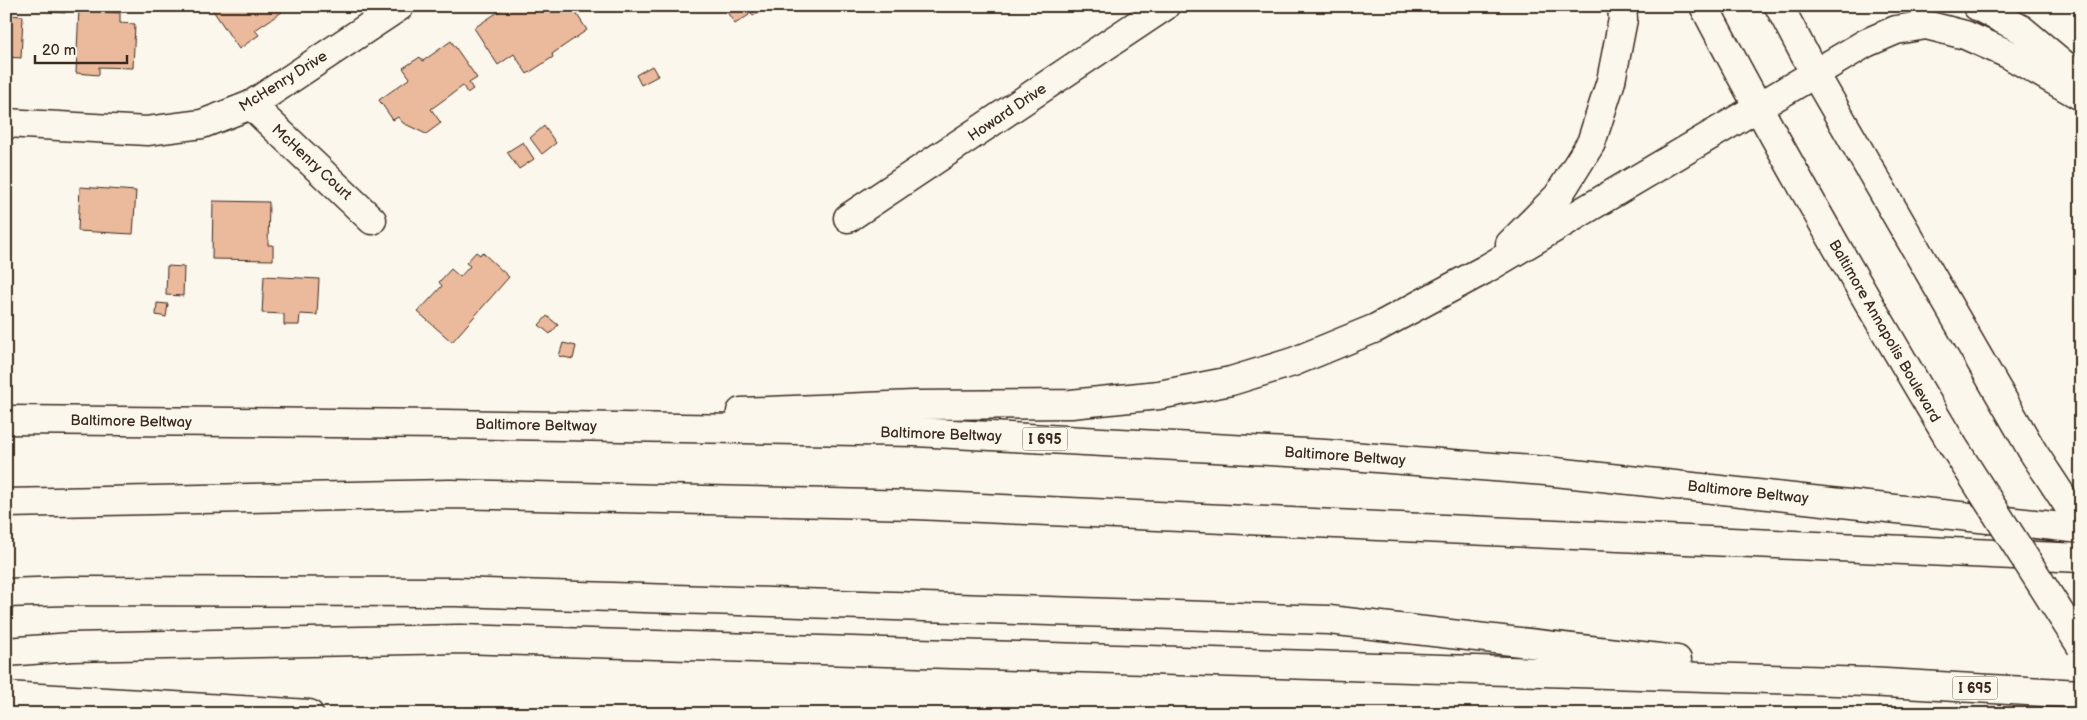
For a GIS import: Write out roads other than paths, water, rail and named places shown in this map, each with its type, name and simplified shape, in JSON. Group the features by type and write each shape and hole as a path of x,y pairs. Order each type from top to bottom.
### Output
{"main road":[{"name":"McHenry Drive","path":"6,123 147,131 202,124 251,106 400,6"},
{"name":"Howard Drive","path":"848,218 1165,6"},
{"path":"1484,270 1558,196 1591,143 1611,81 1623,19 1622,6"},
{"name":"Baltimore Annapolis Boulevard","path":"1704,6 1852,277 1952,444 2081,646"},
{"path":"1779,6 1815,74 2032,452 2081,525"},
{"path":"1977,6 2021,29 2081,79"},
{"path":"445,424 914,405 1071,404 1159,395 1231,381 1293,362 1376,328 1484,270 1866,43 1896,30 1926,25 1965,35 2008,54 2081,96"},
{"name":"McHenry Court","path":"251,106 372,220"},
{"name":"Baltimore Beltway","path":"6,420 445,424 914,432 1325,454 1546,471 2081,529"},
{"path":"6,503 450,494 916,505 2081,558"},
{"path":"6,593 66,591 457,592 1329,620 1868,682"},
{"name":"I 695","path":"6,652 71,648 460,639 1868,682 2081,694"},
{"path":"6,696 309,714"}]}
